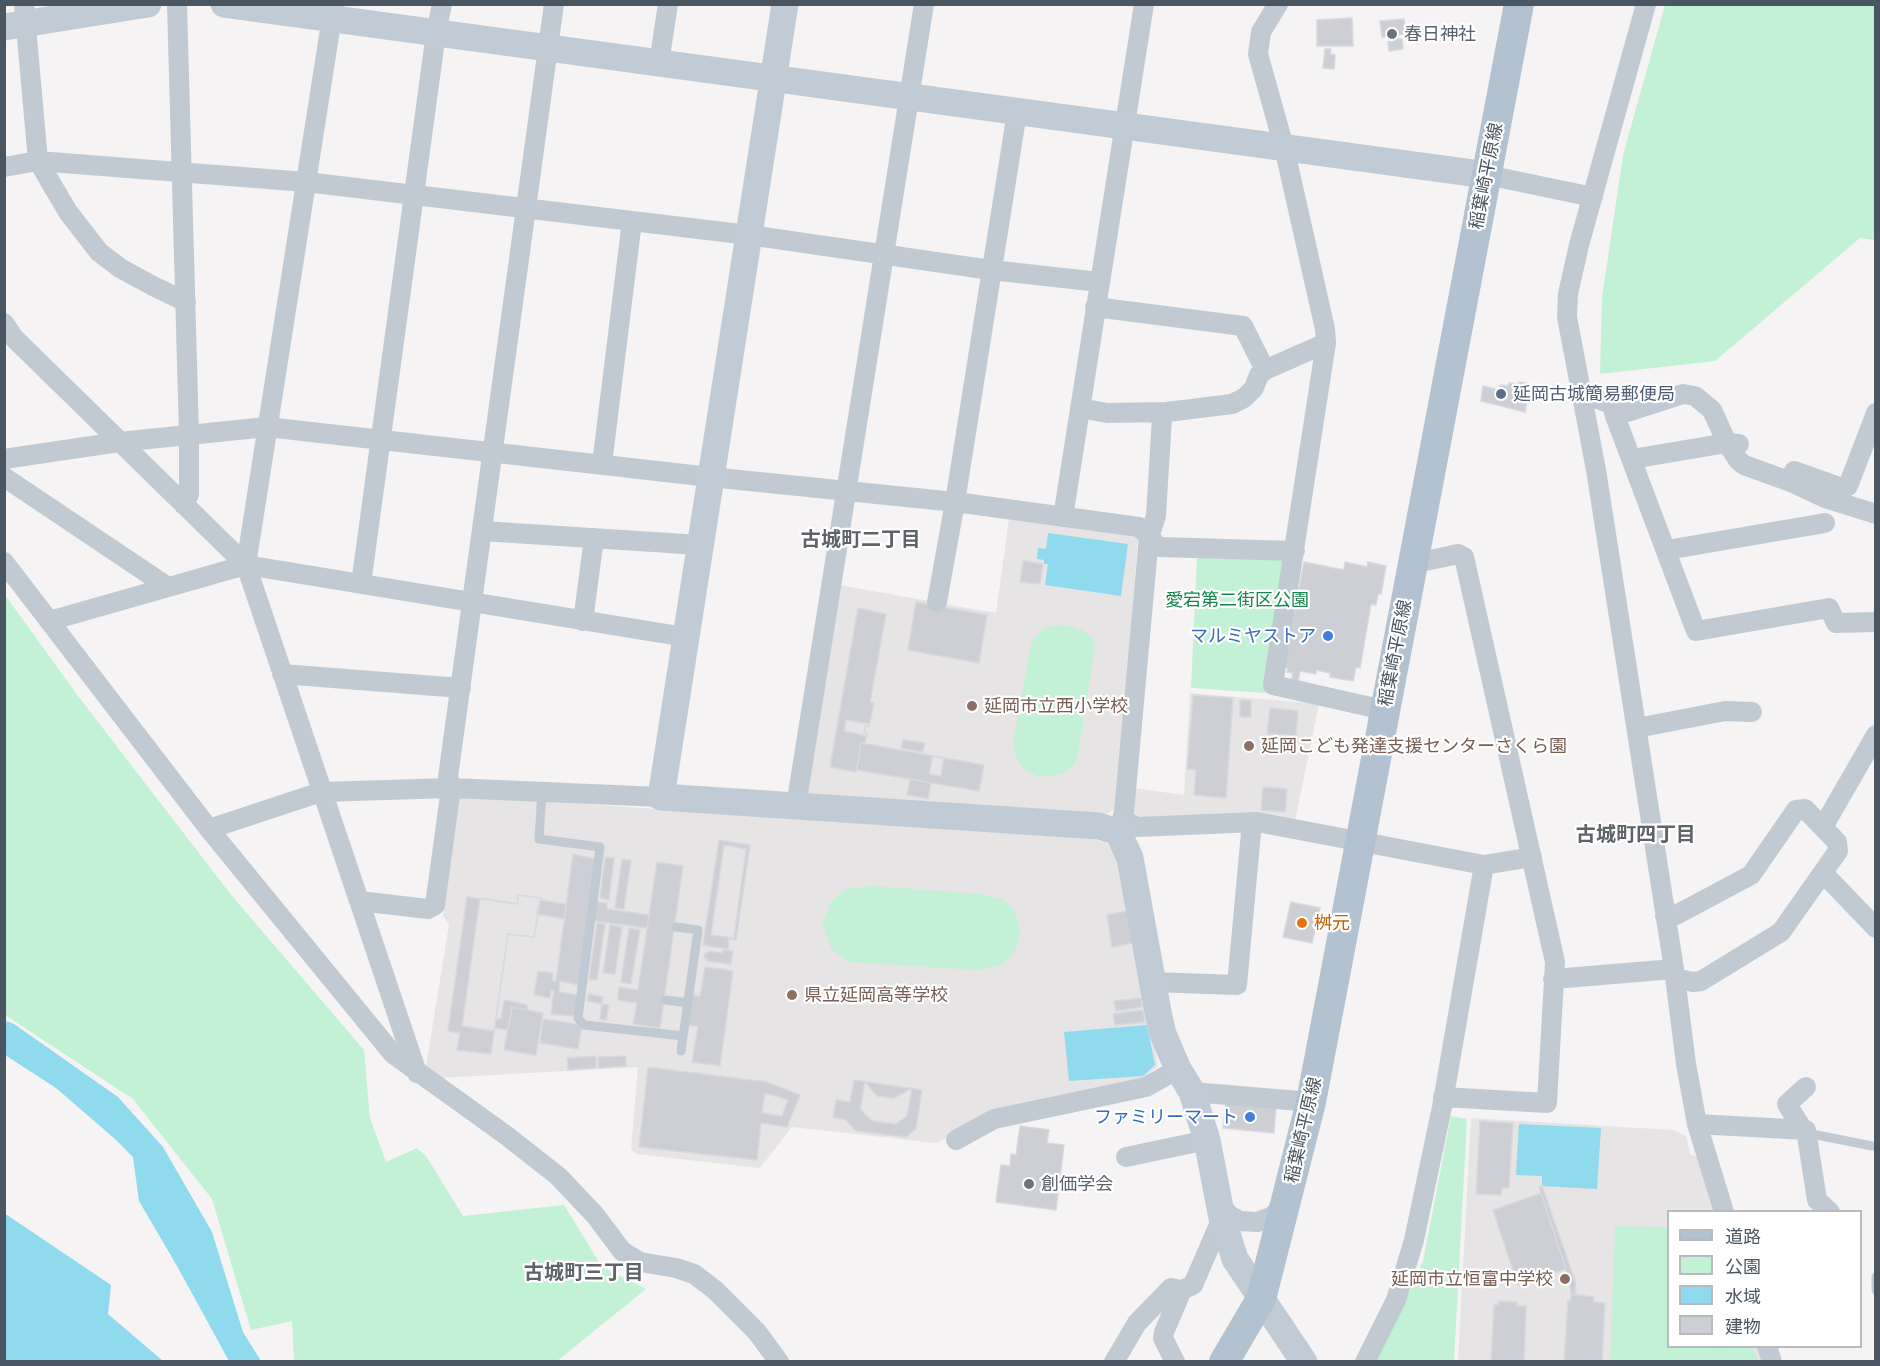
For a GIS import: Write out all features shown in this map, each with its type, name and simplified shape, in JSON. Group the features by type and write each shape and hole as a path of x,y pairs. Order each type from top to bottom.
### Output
{"main road":[{"name":"稲葉崎平原線","path":"1224,1362 1261,1299 1311,1102 1519,4"}],"street":[{"path":"148,4 18,18 38,161 68,212 99,252 120,268 186,302"},
{"path":"177,4 189,435 189,494 184,505"},
{"path":"224,4 333,12 436,33 549,49 1487,175 1593,197"},
{"path":"361,584 436,33 442,4"},
{"path":"359,901 428,909 435,904 451,788 448,777 555,4"},
{"path":"659,63 668,4"},
{"path":"661,797 785,4"},
{"path":"796,806 924,4"},
{"path":"1063,517 1144,4"},
{"path":"1278,4 1261,32 1258,54 1284,147 1325,329 1326,343 1273,685 1384,710"},
{"path":"1646,4 1577,255 1568,294 1567,317 1583,394 1637,728 1696,1124 1723,1210"},
{"path":"333,12 246,565 417,1072"},
{"path":"937,602 1017,112"},
{"path":"4,167 38,161 306,183 748,235 991,270 1099,282"},
{"path":"602,464 632,221"},
{"path":"1095,307 1243,326 1265,370"},
{"path":"4,323 14,338 246,565"},
{"path":"1080,408 1107,413 1167,412 1232,404 1244,398 1254,388 1259,375 1265,370 1326,343"},
{"path":"1583,394 1612,404 1696,631 1829,608 1836,623 1875,622"},
{"path":"1615,416 1683,394 1695,396 1712,410 1728,443 1738,460 1744,465 1791,482 1825,498 1875,514"},
{"path":"1167,412 1162,417 1156,516 1149,537 1120,825 1130,858 1163,1034 1178,1069 1192,1092 1207,1140 1221,1211 1235,1259 1304,1362"},
{"path":"1632,459 1728,443 1738,444 1751,456 1839,487 1848,486 1875,413"},
{"path":"4,459 119,442 267,427 955,502 1139,527 1159,547 1295,551"},
{"path":"4,477 168,587"},
{"path":"1667,550 1825,523"},
{"path":"482,531 700,545"},
{"path":"583,621 594,538"},
{"path":"1412,564 1458,554 1464,557 1555,962 1547,1103 1443,1097"},
{"path":"4,562 209,829 393,1054 507,1136 558,1176 595,1215 622,1251 640,1262 676,1268 694,1274 715,1290 757,1332 779,1362"},
{"path":"49,621 246,565 685,637"},
{"path":"282,674 460,688"},
{"path":"1637,728 1725,711 1752,712"},
{"path":"1823,827 1875,735"},
{"path":"209,829 321,792 451,788 661,797 1099,826 1137,827 1252,822 1484,866 1532,857"},
{"path":"1553,979 1675,974 1693,982 1701,981 1781,932 1838,851 1837,842 1805,809 1796,810 1751,875 1676,915 1665,916"},
{"path":"1152,982 1237,985 1252,822"},
{"path":"1365,1362 1396,1300 1414,1240 1443,1097 1484,866"},
{"path":"1822,873 1875,928"},
{"path":"956,1140 994,1119 1146,1087 1178,1069"},
{"path":"1806,1087 1787,1104 1805,1131 1817,1200 1828,1210"},
{"path":"1192,1092 1311,1102"},
{"path":"1696,1124 1805,1131"},
{"path":"1126,1157 1207,1140"},
{"path":"1221,1211 1240,1221 1257,1222 1277,1212 1289,1190"},
{"path":"1114,1362 1137,1323 1171,1288 1182,1290 1193,1285 1221,1211"},
{"path":"1175,1362 1163,1338 1182,1290"}],"lane":[{"path":"542,792 539,839 600,847 578,1018 584,1025 683,1036"},
{"path":"676,927 698,930 681,1051"},
{"path":"666,1000 688,1003"},
{"path":"1805,1131 1872,1146"},
{"path":"1875,1277 1875,1290"}],"shaded area":[{"name":"延岡市立西小学校","path":"1009,519 1134,535 1138,541 1117,808 1104,816 804,798 839,585 996,613"},
{"name":"延岡こども発達支援センターさくら園","path":"1190,693 1319,704 1295,821 1142,819 1133,813 1134,788 1184,795"},
{"name":"県立延岡高等学校","path":"459,796 1084,837 1105,842 1119,855 1124,871 1158,1066 1143,1078 1003,1107 936,1143 792,1127 760,1168 636,1154 631,1149 638,1067 440,1078 426,1067 449,924 443,916"},
{"name":"延岡市立恒富中学校","path":"1471,1118 1673,1130 1686,1136 1690,1154 1699,1157 1717,1210 1667,1210 1667,1348 1761,1348 1766,1361 1458,1362"}],"green space":[{"path":"1665,5 1875,5 1875,240 1860,238 1715,361 1600,374 1602,298 1623,155"},
{"name":"愛宕第二街区公園","path":"1197,556 1285,560 1265,693 1191,688"},
{"path":"5,595 78,696 232,896 364,1050 370,1118 386,1162 417,1148 426,1156 463,1216 564,1205 602,1267 646,1289 557,1361 294,1361 292,1321 251,1330 212,1199 133,1099 5,1015"},
{"path":"1054,625 1068,625 1084,631 1093,639 1095,648 1078,754 1074,765 1063,773 1038,776 1025,770 1017,760 1013,744 1032,640 1043,629"},
{"path":"873,886 979,894 1003,899 1015,911 1020,932 1014,954 1000,966 976,970 848,962 831,948 822,924 831,902 845,889"},
{"path":"1451,1116 1467,1119 1454,1361 1376,1362 1423,1261"},
{"path":"1615,1226 1667,1227 1667,1348 1752,1348 1758,1361 1610,1361"}],"water":[{"path":"1048,533 1128,544 1121,596 1045,585 1048,564 1044,564 1044,560 1037,559 1038,548 1046,549"},
{"path":"4,1020 14,1024 118,1097 163,1147 212,1232 243,1332 261,1361 229,1361 139,1201 133,1157 56,1088 5,1055"},
{"path":"1147,1025 1155,1065 1143,1076 1069,1081 1064,1032"},
{"path":"1519,1124 1601,1128 1597,1189 1542,1186 1542,1176 1516,1175"},
{"path":"4,1213 111,1285 108,1314 163,1361 5,1361"}],"building":[{"path":"1352,18 1353,46 1317,46 1317,20"},
{"name":"春日神社","path":"1404,19 1405,34 1398,35 1398,39 1402,39 1403,49 1389,51 1388,42 1393,41 1392,36 1382,37 1380,21"},
{"path":"1325,49 1331,49 1330,54 1335,55 1334,69 1323,68"},
{"path":"1519,382 1530,384 1525,412 1481,401 1483,386 1499,390 1500,385 1508,386 1509,383 1519,384"},
{"path":"1023,561 1043,564 1040,584 1020,582"},
{"name":"マルミヤストア","path":"1304,562 1344,570 1345,562 1367,567 1368,562 1386,566 1381,594 1378,594 1376,605 1371,604 1360,668 1356,667 1353,681 1330,677 1330,673 1316,670 1316,674 1300,671 1298,683 1291,682 1293,673 1287,672 1288,668 1284,667"},
{"path":"916,602 987,615 979,663 908,650"},
{"path":"858,608 886,614 870,702 874,703 869,727 865,726 864,732 867,733 865,744 861,743 856,772 830,767"},
{"name":"延岡こども発達支援センターさくら園","path":"1193,695 1233,698 1226,798 1194,795 1196,770 1187,769"},
{"name":"延岡こども発達支援センターさくら園","path":"1240,700 1251,700 1251,717 1240,717"},
{"name":"延岡こども発達支援センターさくら園","path":"1270,708 1298,711 1296,736 1267,734"},
{"path":"846,720 869,724 869,727 865,726 864,732 867,736 844,731"},
{"path":"903,740 925,743 923,752 901,748"},
{"path":"861,743 984,765 979,791 857,770"},
{"path":"933,756 944,758 941,776 929,774"},
{"path":"910,779 931,783 928,799 907,795"},
{"name":"延岡こども発達支援センターさくら園","path":"1263,787 1287,789 1285,812 1261,810"},
{"path":"719,840 750,845 736,940 729,939 728,949 703,945"},
{"path":"724,845 746,849 734,938 711,935"},
{"path":"573,854 595,859 575,1016 551,1014 554,990 551,990 550,998 534,995 538,971 553,973 552,981 556,981"},
{"path":"605,857 614,858 609,900 600,898"},
{"path":"622,859 631,860 624,909 615,908"},
{"path":"657,862 683,866 660,1028 633,1024 637,1003 618,1000 619,987 638,990"},
{"path":"518,895 541,898 534,937 508,934 491,1054 457,1050 460,1033 448,1031 467,897 517,904"},
{"path":"518,895 541,898 534,937 508,934 494,1031 462,1026 480,898 517,904"},
{"path":"540,900 566,904 564,919 537,914"},
{"path":"590,901 607,903 607,909 649,915 647,928 588,920"},
{"name":"桝元","path":"1291,902 1320,908 1312,943 1283,937"},
{"path":"1127,911 1133,943 1112,947 1107,915"},
{"path":"597,923 605,924 597,980 589,979"},
{"path":"610,925 622,927 615,974 603,973"},
{"path":"629,928 640,930 631,984 621,982"},
{"path":"723,950 733,951 731,964 707,961 708,959 704,958 705,953 709,951 723,953"},
{"path":"705,967 733,971 720,1066 692,1062 698,1026 688,1025 692,995 700,996"},
{"path":"560,981 579,985 578,995 559,992"},
{"path":"589,994 603,997 602,1004 587,1001"},
{"path":"1141,998 1142,1007 1116,1011 1114,1001"},
{"path":"504,1000 528,1005 527,1010 512,1007 508,1030 495,1028 496,1019 501,1019"},
{"path":"602,1004 609,1005 606,1020 600,1019"},
{"path":"512,1007 543,1013 536,1055 504,1050"},
{"path":"1143,1010 1145,1022 1115,1025 1113,1014"},
{"path":"544,1019 582,1025 578,1049 540,1043"},
{"path":"596,1056 596,1068 568,1070 567,1058"},
{"path":"626,1056 626,1066 599,1068 598,1057"},
{"path":"648,1067 767,1082 800,1095 787,1127 761,1123 757,1160 639,1147","holes":["765,1093 788,1100 782,1116 762,1113"]},
{"path":"854,1080 922,1090 916,1129 906,1137 856,1131 846,1120 833,1117 836,1100 850,1102"},
{"path":"865,1082 877,1096 894,1098 912,1088 907,1116 896,1124 872,1121 860,1109"},
{"name":"ファミリーマート","path":"1226,1101 1276,1106 1274,1133 1223,1128"},
{"path":"1480,1121 1513,1123 1509,1188 1502,1188 1501,1195 1476,1194"},
{"name":"創価学会","path":"1020,1126 1049,1130 1047,1143 1064,1145 1056,1210 996,1202 1001,1165 1010,1166 1011,1154 1016,1155"},
{"path":"1542,1186 1575,1281 1576,1295 1571,1294 1570,1282 1539,1187"},
{"path":"1541,1193 1566,1269 1518,1285 1493,1210"},
{"path":"1571,1294 1594,1297 1593,1302 1605,1303 1602,1362 1564,1362 1568,1300 1571,1301"},
{"path":"1499,1301 1517,1302 1516,1306 1526,1306 1524,1362 1491,1362 1494,1305 1498,1305"}],"place":[{"name":"春日神社","path":"1392,34"},
{"name":"延岡古城簡易郵便局","path":"1501,394"},
{"name":"マルミヤストア","path":"1328,636"},
{"name":"延岡市立西小学校","path":"972,706"},
{"name":"延岡こども発達支援センターさくら園","path":"1249,746"},
{"name":"桝元","path":"1302,923"},
{"name":"県立延岡高等学校","path":"792,995"},
{"name":"ファミリーマート","path":"1250,1117"},
{"name":"創価学会","path":"1029,1184"},
{"name":"延岡市立恒富中学校","path":"1565,1279"}],"district":[{"name":"古城町二丁目","path":"861,539"},
{"name":"古城町四丁目","path":"1636,834"},
{"name":"古城町三丁目","path":"584,1272"}]}
